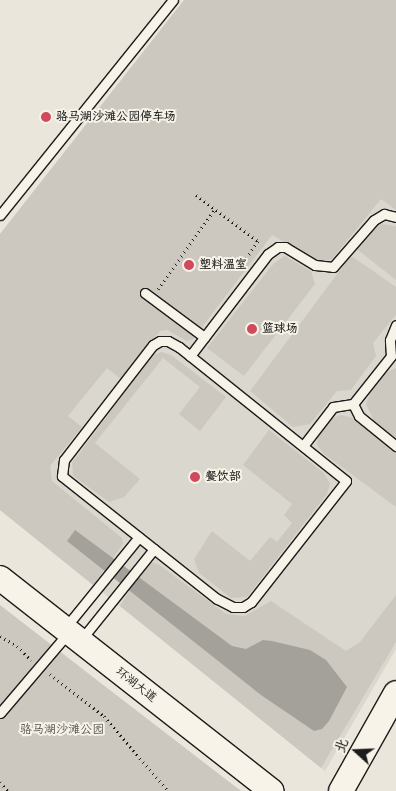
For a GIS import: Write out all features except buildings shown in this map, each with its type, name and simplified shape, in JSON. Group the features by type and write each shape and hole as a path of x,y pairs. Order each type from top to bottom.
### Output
{"main road":[{"name":"环湖大道","path":"0,578 272,791"},
{"path":"341,791 396,693"}],"lane":[{"path":"0,215 173,0"},
{"path":"190,356 268,254 278,247 285,247 315,266 333,267 374,220 384,214 396,216"},
{"path":"148,295 204,337"},
{"path":"303,446 334,407 353,404 394,355 390,340 396,325"},
{"path":"168,341 190,356 303,446 346,481 251,602 243,607 226,604 62,476 62,467 153,345 168,341"},
{"path":"353,404 359,416 396,446"},
{"path":"71,634 139,537"},
{"path":"0,713 40,666 154,549"}],"path":[{"path":"196,195 258,241 237,271"},
{"path":"148,295 215,209"},
{"path":"0,636 17,646 104,716 168,791"},
{"path":"0,782 8,791"}],"shaded area":[{"path":"184,0 396,0 396,649 325,771 0,510 0,234"},
{"path":"75,530 232,646 246,649 263,640 272,641 310,650 326,660 347,687 329,721 322,729 314,731 261,695 67,541"}],"green space":[{"path":"184,0 396,0 396,210 381,199 333,258 325,262 317,262 272,235 193,339 187,341 167,330 160,331 121,379 107,368 68,416 82,427 50,466 52,481 122,538 123,544 93,585 0,510 0,234"},
{"path":"380,224 396,226 396,280 358,250 358,246"},
{"name":"篮球场","path":"285,256 311,271 315,284 244,376 207,348 274,263"},
{"path":"353,257 396,287 396,315 373,343 376,356 351,390 337,391 310,424 293,427 250,391 349,258"},
{"path":"161,352 171,355 226,397 200,431 179,414 200,387 163,358 95,443 140,479 124,497 109,502 73,476 72,463 152,356"},
{"path":"396,368 396,438 374,421 366,404 372,388 383,374"},
{"path":"341,415 354,418 396,451 396,507 324,454 317,445 318,434 328,420"},
{"path":"269,430 324,473 330,484 327,494 247,597 231,598 199,573 194,559 212,531 250,561 270,537 277,542 292,523 284,515 292,504 243,465"},
{"path":"150,562 158,564 226,614 245,616 271,601 346,651 360,642 396,595 396,642 321,768 120,606 145,566"},
{"name":"骆马湖沙滩公园","path":"0,605 102,684 241,791 0,791"}],"place":[{"name":"骆马湖沙滩公园停车场","path":"46,117"},
{"name":"塑料温室","path":"189,265"},
{"name":"篮球场","path":"252,329"},
{"name":"餐饮部","path":"195,477"}]}
